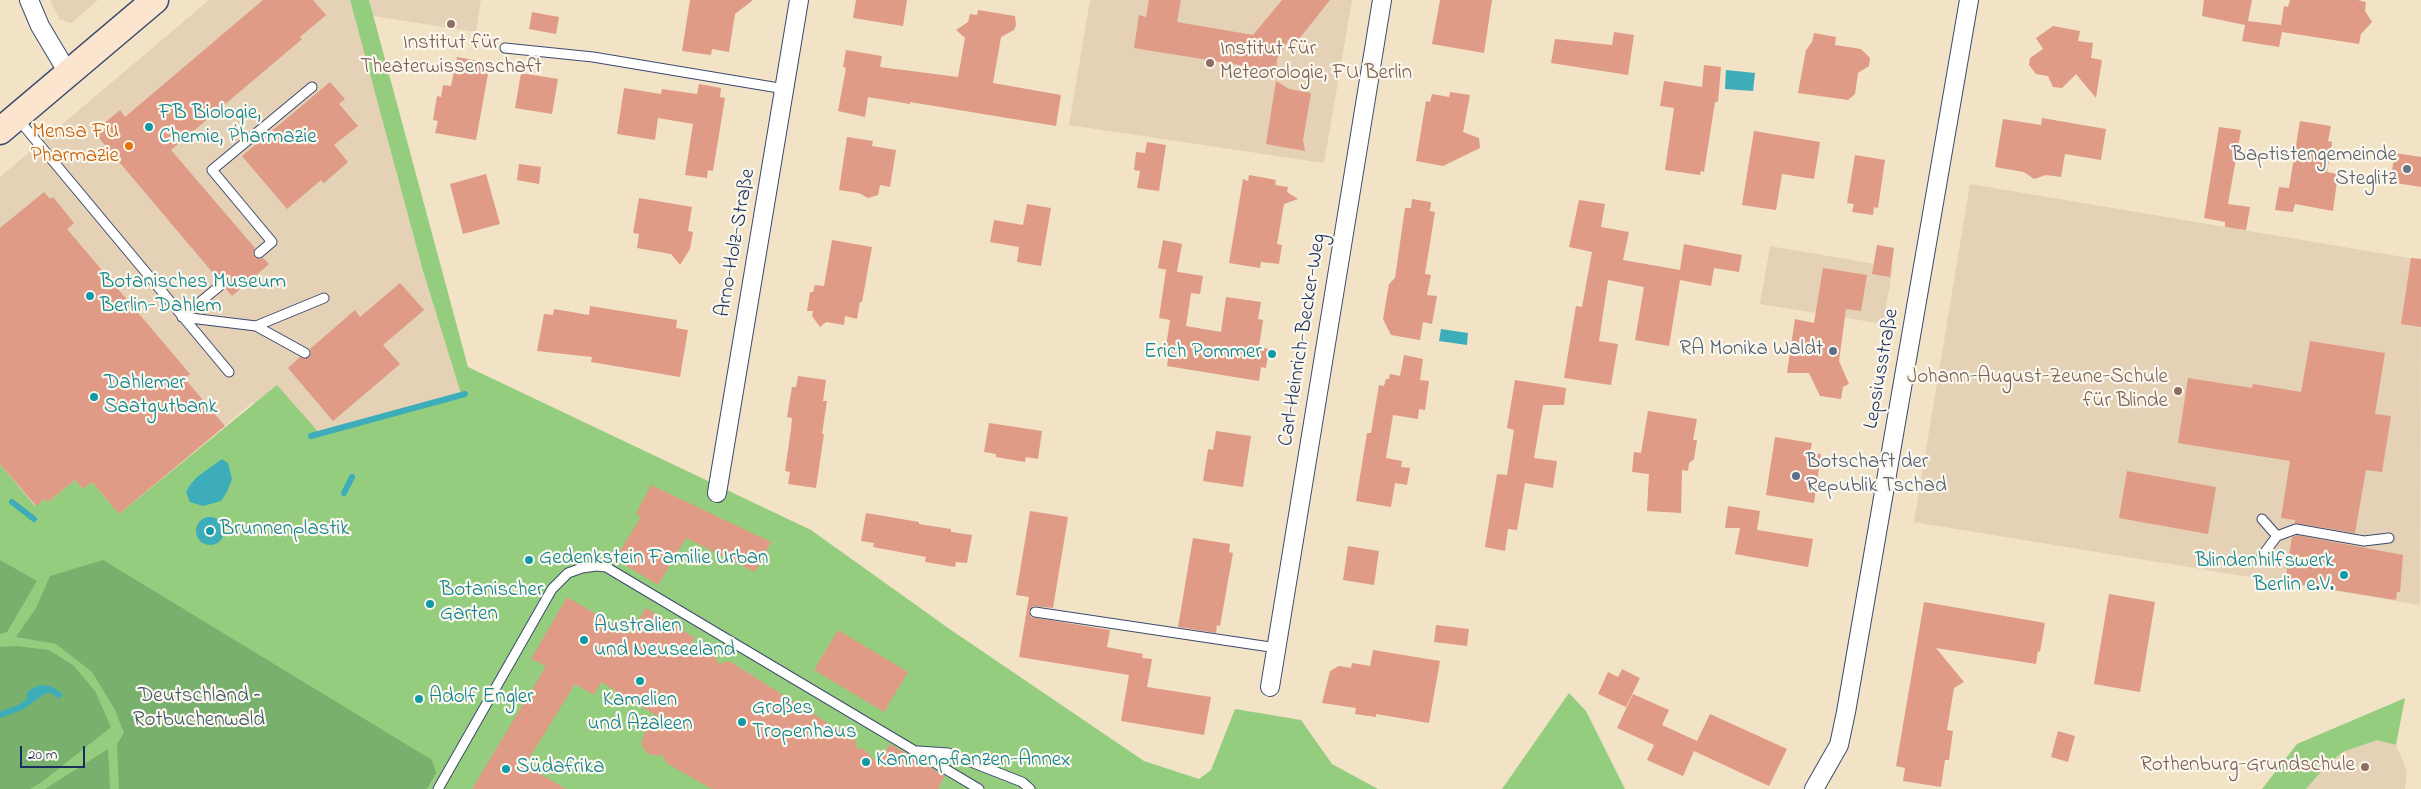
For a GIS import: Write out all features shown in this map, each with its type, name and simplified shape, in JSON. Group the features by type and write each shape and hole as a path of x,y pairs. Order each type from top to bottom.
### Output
{"main road":[{"path":"8,124 155,0"}],"street":[{"path":"29,0 40,26 68,73"},
{"name":"Arno-Holz-Straße","path":"717,493 799,0"},
{"name":"Carl-Heinrich-Becker-Weg","path":"1270,687 1382,0"},
{"name":"Lepsiusstraße","path":"1814,789 1839,745 1970,0"}],"lane":[{"path":"505,48 593,57 785,89"},
{"path":"259,253 272,242 212,170 312,87"},
{"path":"8,124 182,317 229,372"},
{"path":"182,317 222,284"},
{"path":"256,326 324,298"},
{"path":"182,317 256,326 305,353"},
{"path":"2262,519 2277,536"},
{"path":"2262,556 2277,536 2296,529 2364,541 2389,538"},
{"path":"438,789 552,589 568,573 596,566 606,567 979,789"},
{"path":"1035,612 1277,648"},
{"path":"915,751 948,753 1022,782 1030,789"}],"shaded area":[{"path":"50,0 98,0 71,23 59,19"},
{"path":"209,0 350,0 423,271 462,397 321,435 253,402 119,514 92,482 83,489 71,483 48,502 36,506 0,464 0,177"},
{"name":"Institut für Theaterwissenschaft","path":"369,0 481,0 476,32 373,16"},
{"name":"Institut für Meteorologie, FU Berlin","path":"1090,0 1352,0 1324,163 1069,125"},
{"name":"Johann-August-Zeune-Schule für Blinde","path":"1970,184 2421,260 2420,605 1914,522"},
{"path":"1770,246 1893,267 1883,324 1760,304"},
{"name":"Rothenburg-Grundschule","path":"2377,740 2396,745 2407,771 2405,789 2306,789 2328,764 2343,752"}],"green space":[{"name":"Botanischer Garten","path":"350,0 369,0 468,367 811,530 951,630 1144,761 1199,779 1211,770 1235,709 1301,720 1332,764 1378,789 0,789 0,464 35,506 45,499 48,502 75,480 83,489 92,482 119,514 277,385 321,435 462,397 423,271"},
{"path":"0,560 37,581 7,632 0,634"},
{"name":"Deutschland – Rotbuchenwald","path":"103,560 432,760 436,773 427,789 119,789 117,744 124,733 114,708 92,672 56,644 16,637 36,608 50,576"},
{"path":"17,646 49,650 73,665 95,691 111,727 42,782 30,789 0,789 0,647"},
{"path":"1569,693 1586,711 1625,789 1502,789"},
{"path":"2405,698 2396,745 2377,740 2343,752 2328,764 2306,789 2262,789 2297,744"},
{"path":"108,749 110,789 45,789"}],"water":[{"path":"1726,70 1755,73 1753,91 1725,89"},
{"path":"1441,329 1468,333 1467,345 1439,341"},
{"path":"222,459 228,463 232,479 221,501 203,506 190,502 186,492 190,485 197,477"},
{"name":"Brunnenplastik","path":"210,517 220,521 224,531 220,541 210,545 200,541 196,531 200,521"}],"building":[{"name":"FB Biologie, Chemie, Pharmazie","path":"263,0 313,0 326,15 300,37 302,39 171,150 255,248 253,254 255,257 263,258 269,264 232,296 226,289 228,283 226,280 218,279 94,132 120,110 125,117"},
{"path":"690,0 753,0 735,14 729,52 712,49 711,55 682,51"},
{"path":"856,0 907,0 903,26 853,18"},
{"path":"1149,0 1181,0 1177,22 1253,35 1282,0 1330,0 1295,44 1289,39 1277,59 1276,77 1251,78 1245,66 1134,48 1139,15 1146,17"},
{"path":"1440,0 1492,0 1484,53 1432,44"},
{"path":"2204,0 2252,0 2248,21 2281,25 2284,6 2288,7 2290,0 2358,0 2366,2 2365,11 2372,22 2361,34 2359,44 2282,32 2279,47 2242,41 2245,25 2202,16"},
{"path":"978,10 1015,16 1016,25 1014,30 1001,37 993,83 1061,95 1056,126 868,97 865,117 838,111 846,68 843,67 846,50 882,56 880,67 958,77 965,38 956,30 968,22 970,14 977,15"},
{"path":"532,12 559,17 556,34 529,29"},
{"path":"2053,26 2080,31 2078,41 2093,43 2091,58 2102,60 2096,98 2076,74 2062,88 2053,87 2048,76 2036,74 2029,65 2030,58 2043,49 2036,38"},
{"path":"1614,32 1634,35 1628,75 1551,63 1555,39 1612,45"},
{"path":"1814,33 1836,37 1835,45 1861,49 1870,58 1869,66 1858,73 1855,94 1848,100 1798,93 1806,50 1812,42"},
{"path":"457,57 490,63 476,140 435,133 438,121 433,120 437,96 441,97 443,85 451,86"},
{"path":"1704,65 1721,67 1718,102 1715,102 1704,172 1701,171 1700,175 1665,170 1674,108 1660,106 1664,81 1702,87"},
{"path":"521,73 558,79 552,114 515,108"},
{"path":"1276,81 1289,89 1311,93 1303,140 1305,151 1266,144"},
{"path":"330,82 345,99 339,104 358,126 334,145 348,162 324,183 321,180 287,209 242,156"},
{"path":"699,84 721,88 720,97 725,98 713,171 708,170 707,178 685,175 693,124 658,118 655,140 617,134 624,88 661,94 662,89 697,94"},
{"path":"1450,92 1470,95 1463,132 1479,138 1480,148 1443,166 1416,161 1426,101 1430,102 1432,94 1449,97"},
{"path":"2042,118 2106,129 2101,160 2065,154 2061,177 2046,175 2034,179 2024,172 1995,167 2003,119 2041,125"},
{"path":"2300,121 2331,126 2328,141 2332,142 2327,172 2338,174 2333,211 2295,204 2293,212 2275,210 2279,187 2289,188"},
{"path":"2219,127 2241,130 2228,204 2250,207 2246,230 2225,227 2225,222 2204,218"},
{"path":"1754,131 1820,142 1814,179 1782,174 1776,210 1742,205"},
{"path":"847,137 873,141 872,146 896,150 890,187 880,185 878,195 868,198 859,193 839,190"},
{"path":"1147,142 1166,145 1159,191 1137,188 1140,171 1134,170 1136,152 1145,153"},
{"name":"Baptistengemeinde Steglitz","path":"2395,153 2421,157 2421,187 2390,182"},
{"path":"1855,155 1885,160 1878,208 1874,207 1873,215 1852,212 1854,204 1847,203"},
{"path":"519,164 541,167 539,184 517,180"},
{"path":"486,174 500,224 463,234 450,184"},
{"path":"1249,175 1276,180 1275,185 1288,187 1287,192 1298,199 1284,204 1277,244 1282,245 1279,264 1261,262 1260,268 1229,263 1243,179 1248,181"},
{"path":"44,192 50,199 53,197 74,223 67,229 190,374 185,379 225,426 119,514 92,482 83,489 75,480 48,502 45,499 36,506 0,464 0,228"},
{"path":"639,198 692,207 688,231 693,232 690,249 680,265 671,254 637,248 639,234 633,233"},
{"path":"1412,199 1431,202 1430,211 1435,212 1425,274 1431,275 1427,295 1437,296 1432,324 1423,322 1420,340 1391,335 1383,319 1389,284 1395,278 1405,208 1411,208"},
{"path":"1579,200 1605,204 1601,227 1629,232 1623,260 1680,270 1684,244 1742,255 1739,272 1714,268 1711,286 1680,280 1669,346 1635,340 1644,287 1608,280 1599,341 1618,344 1611,385 1564,378 1576,306 1582,307 1592,252 1569,247"},
{"path":"1027,204 1051,208 1041,266 1017,262 1019,247 990,242 994,220 1023,225"},
{"path":"832,240 872,247 857,319 845,316 844,325 826,322 820,327 812,316 813,311 807,311 810,292 813,292 815,285 824,286"},
{"path":"1163,240 1182,244 1177,272 1158,268"},
{"path":"1877,245 1894,248 1890,277 1872,274"},
{"path":"2411,258 2421,259 2421,327 2401,324"},
{"path":"1823,268 1867,275 1861,311 1846,309 1839,361 1849,384 1843,387 1841,399 1820,396 1809,373 1787,373 1795,319 1814,323"},
{"path":"1166,270 1203,276 1200,294 1191,293 1186,326 1221,332 1226,297 1261,302 1258,319 1263,320 1259,347 1269,349 1266,368 1261,367 1259,381 1167,366 1170,347 1166,346 1170,320 1159,318"},
{"path":"400,283 424,310 383,345 400,364 333,421 288,368 300,357 309,358 310,349 355,310 360,317"},
{"path":"590,306 677,320 676,328 688,330 680,377 591,362 592,357 537,351 544,314 553,315 554,309 589,315"},
{"path":"2310,341 2385,353 2375,414 2391,416 2382,472 2366,470 2355,533 2295,523 2295,520 2281,518 2290,461 2178,443 2188,378 2252,388 2253,384 2301,392"},
{"path":"1404,355 1423,359 1420,380 1429,381 1425,410 1419,409 1418,419 1393,415 1386,458 1402,461 1401,467 1410,468 1407,485 1395,483 1391,507 1356,501 1367,433 1371,433 1379,385 1384,386 1390,374 1400,376"},
{"path":"798,376 826,380 823,401 827,401 822,434 824,434 816,488 788,484 790,472 785,471 792,418 787,417 792,387 796,387"},
{"path":"1515,380 1566,388 1564,405 1543,405 1534,458 1557,461 1553,488 1525,483 1517,530 1508,529 1505,551 1485,547 1497,474 1507,475 1514,430 1507,428"},
{"path":"1648,411 1697,419 1693,440 1697,440 1694,459 1689,463 1688,471 1682,470 1681,513 1647,511 1649,474 1632,472 1634,452 1641,453"},
{"path":"989,423 1042,431 1038,459 1026,457 1025,462 996,457 996,454 984,452"},
{"path":"1216,431 1251,436 1243,487 1203,481 1208,449 1213,450"},
{"path":"1775,437 1812,443 1810,452 1821,454 1814,503 1766,495"},
{"path":"2127,471 2216,487 2208,534 2119,518"},
{"path":"651,485 771,542 755,572 686,538 658,585 615,559 641,517 636,514"},
{"path":"1728,506 1760,511 1757,530 1813,539 1808,567 1735,554 1740,528 1725,528"},
{"path":"1030,511 1068,517 1053,608 1033,606 1029,611 1031,617 1110,630 1107,647 1143,654 1142,658 1152,659 1147,687 1211,697 1204,735 1121,721 1129,675 1019,657 1029,597 1016,595"},
{"path":"866,513 919,522 919,524 951,529 951,532 972,535 967,563 956,562 955,567 925,562 926,557 873,547 874,543 861,541"},
{"name":"Blindenhilfswerk Berlin e.V.","path":"2297,535 2403,555 2400,592 2397,592 2396,600 2285,582 2292,537"},
{"path":"1193,538 1230,544 1229,552 1233,553 1220,626 1217,625 1216,633 1178,627"},
{"path":"1348,546 1379,551 1374,585 1343,580"},
{"path":"2109,594 2155,602 2140,692 2094,684"},
{"path":"567,597 630,634 646,608 695,638 688,648 713,653 719,664 729,661 855,740 857,748 864,749 878,764 890,744 945,776 938,789 712,789 666,763 663,756 648,754 641,744 645,732 667,722 601,682 594,695 575,684 525,765 566,789 472,789 546,666 531,659"},
{"path":"1924,602 2045,623 2036,664 1936,648 1964,682 1954,688 1947,730 1953,731 1949,760 1945,760 1941,787 1903,781 1905,768 1896,766"},
{"path":"1436,625 1469,629 1467,646 1434,642"},
{"path":"838,630 908,672 884,712 814,670"},
{"path":"1373,650 1440,661 1429,723 1376,714 1376,717 1355,714 1356,708 1322,703 1330,671 1339,666 1351,668 1352,663 1370,666"},
{"path":"1622,669 1640,678 1626,707 1598,694 1608,672 1618,677"},
{"path":"1633,694 1669,710 1662,725 1697,741 1710,714 1787,749 1769,786 1694,751 1683,776 1647,760 1654,745 1617,728"},
{"path":"2058,731 2075,736 2068,762 2051,757"}],"waterway":[{"path":"311,436 465,394"},
{"path":"344,493 352,477"},
{"path":"12,502 34,519"},
{"path":"30,698 30,694 34,691 41,688 47,689"},
{"path":"0,715 21,707 42,692 50,689 59,695"}],"place":[{"name":"Institut für Theaterwissenschaft","path":"451,24"},
{"name":"Institut für Meteorologie, FU Berlin","path":"1210,63"},
{"name":"FB Biologie, Chemie, Pharmazie","path":"149,127"},
{"name":"Mensa FU Pharmazie","path":"129,146"},
{"name":"Baptistengemeinde Steglitz","path":"2407,169"},
{"name":"Botanisches Museum Berlin-Dahlem","path":"90,296"},
{"name":"RA Monika Waldt","path":"1833,351"},
{"name":"Erich Pommer","path":"1272,354"},
{"name":"Johann-August-Zeune-Schule für Blinde","path":"2178,391"},
{"name":"Dahlemer Saatgutbank","path":"94,397"},
{"name":"Botschaft der Republik Tschad","path":"1796,476"},
{"name":"Brunnenplastik","path":"210,531"},
{"name":"Gedenkstein Familie Urban","path":"529,560"},
{"name":"Blindenhilfswerk Berlin e.V.","path":"2344,575"},
{"name":"Botanischer Garten","path":"430,604"},
{"name":"Australien und Neuseeland","path":"584,640"},
{"name":"Kamelien und Azaleen","path":"640,681"},
{"name":"Adolf Engler","path":"419,699"},
{"name":"Großes Tropenhaus","path":"742,722"},
{"name":"Kannenpflanzen-Annex","path":"866,762"},
{"name":"Rothenburg-Grundschule","path":"2365,767"},
{"name":"Südafrika","path":"506,769"}]}
